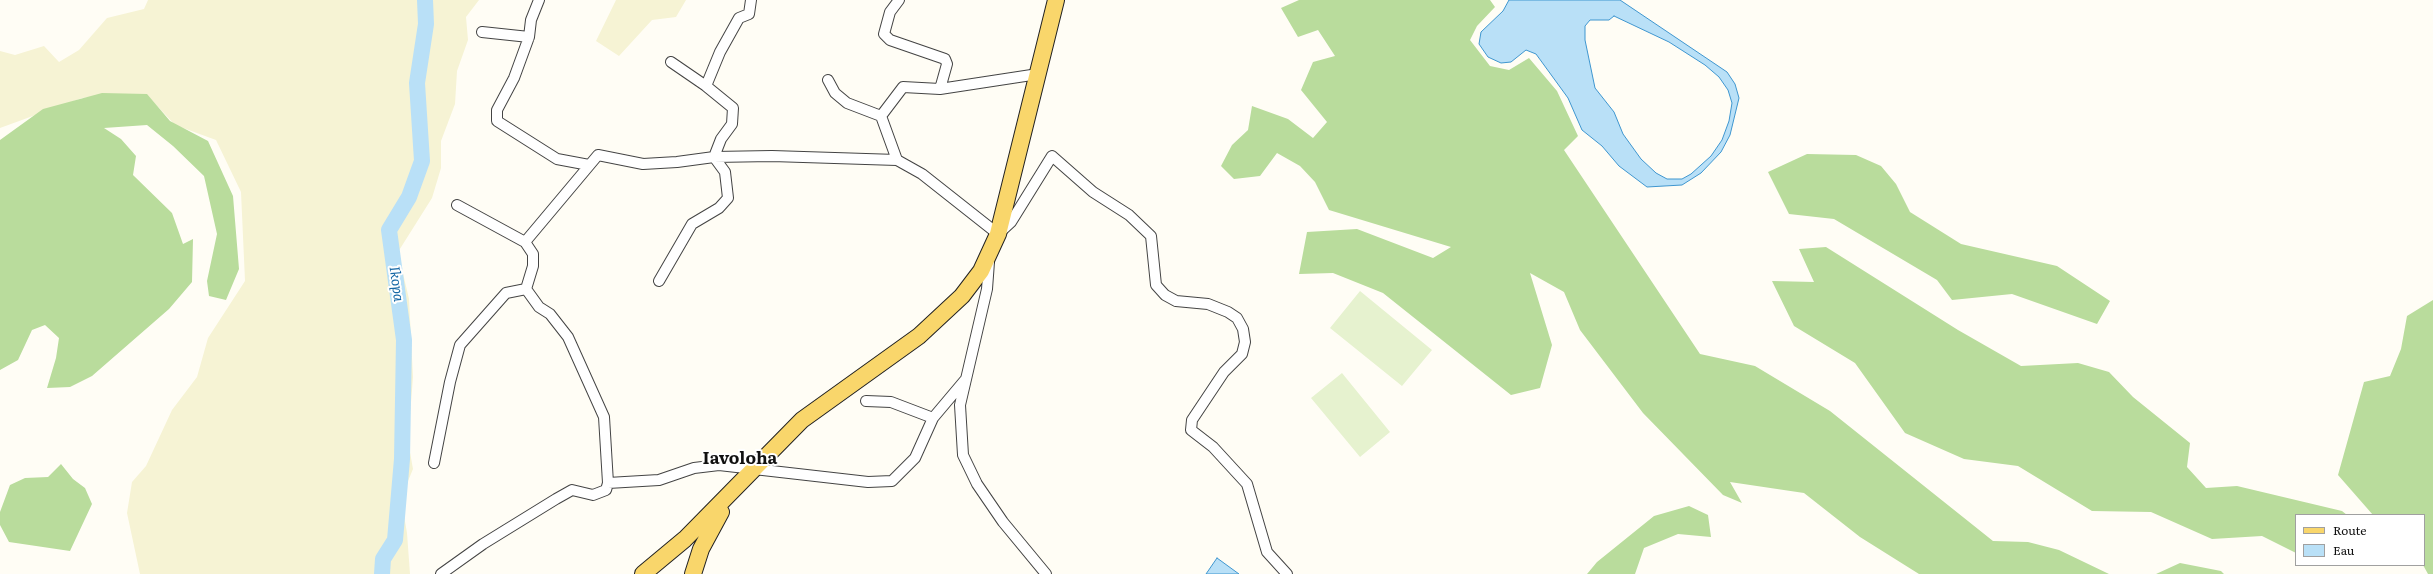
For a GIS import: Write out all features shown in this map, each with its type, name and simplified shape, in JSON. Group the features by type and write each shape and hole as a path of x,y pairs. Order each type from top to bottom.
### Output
{"main road":[{"path":"643,574 685,539 802,420 919,336 962,296 981,271 990,255 998,234 1056,0"},
{"path":"693,574 701,549 715,520 748,475"}],"street":[{"path":"539,0 531,20 529,38 514,78 497,110 497,121 558,159 589,165"},
{"path":"706,86 720,52 739,18 749,14 751,0"},
{"path":"899,0 890,12 884,34 890,40 945,59 946,64 940,89"},
{"path":"482,32 529,38"},
{"path":"671,62 706,86 733,108 732,124 721,139 714,157"},
{"path":"881,116 903,87 940,89 1038,74"},
{"path":"828,80 835,93 847,103 881,116 897,160"},
{"path":"525,242 598,155 643,164 677,162 714,157 772,156 897,160 922,174 998,234 1011,222 1052,156 1093,192 1129,215 1151,236 1156,285 1165,295 1176,301 1208,304 1237,318 1244,335 1245,342 1242,354 1224,372 1192,420 1191,430 1212,447 1247,484 1267,552 1287,574"},
{"path":"659,281 692,224 719,208 728,198 724,172 714,157"},
{"path":"457,205 525,242 532,254 533,266 526,289"},
{"path":"990,255 987,289 965,380 960,412 963,455 977,484 998,515 1046,574"},
{"path":"434,463 450,382 460,345 506,293 526,289"},
{"path":"442,574 483,544 572,490 593,495 606,490 608,483 604,417 568,337 550,314 539,307 526,289"},
{"path":"608,483 659,480 694,468 720,465 748,475 868,482 892,481 915,458 933,418 965,380"},
{"path":"866,401 891,402 933,418"}],"shaded area":[{"path":"148,0 479,0 466,17 468,40 457,71 455,104 441,141 441,168 432,198 398,252 409,299 413,377 408,441 413,469 401,498 407,533 410,574 140,574 127,513 132,482 146,466 172,410 197,377 208,338 245,281 241,192 216,140 175,125 146,94 82,98 0,128 0,51 15,55 44,46 59,62 79,50 107,18 144,9"},
{"path":"616,0 686,0 676,17 652,20 619,56 596,41"}],"green space":[{"path":"1299,0 1490,0 1495,7 1477,26 1470,40 1490,66 1509,70 1529,58 1557,91 1578,136 1564,150 1700,354 1755,366 1830,411 1993,541 2028,542 2059,550 2109,574 1919,574 1860,537 1804,493 1730,482 1742,503 1723,495 1643,413 1580,330 1564,292 1530,273 1552,345 1540,388 1511,395 1383,293 1333,273 1299,274 1307,232 1357,229 1433,258 1451,247 1329,210 1315,182 1300,166 1277,153 1260,176 1234,179 1221,166 1232,145 1248,130 1252,106 1288,119 1313,138 1327,122 1301,90 1313,62 1335,56 1318,30 1298,37 1281,8"},
{"path":"102,93 147,94 170,121 208,141 233,196 239,269 226,300 209,296 207,281 217,234 204,176 173,146 147,125 104,128 121,139 136,156 133,175 172,213 183,244 193,239 192,282 169,309 92,376 70,387 47,388 56,358 59,338 45,325 32,330 18,360 0,370 0,140 43,109"},
{"path":"1807,154 1856,155 1881,166 1896,184 1910,212 1961,244 2057,266 2110,301 2097,324 2012,294 1952,300 1937,280 1834,219 1789,214 1768,172"},
{"path":"1826,247 1958,330 2021,366 2078,363 2109,372 2133,397 2190,443 2187,467 2206,488 2237,486 2342,511 2346,514 2295,514 2295,552 2262,536 2212,539 2151,512 2092,511 2018,466 1964,459 1905,433 1855,363 1794,326 1772,281 1814,282 1799,249"},
{"path":"1360,291 1432,350 1402,386 1330,328"},
{"path":"2433,300 2433,574 2428,574 2424,566 2425,566 2425,514 2372,514 2338,475 2364,382 2390,376 2401,349 2407,316"},
{"path":"1342,373 1390,432 1360,457 1311,398"},
{"path":"61,464 73,479 85,488 92,504 70,551 9,542 0,525 0,512 10,485 25,478 48,477"},
{"path":"1689,506 1708,515 1711,537 1678,534 1644,548 1635,574 1587,574 1597,562 1654,516"},
{"path":"2180,563 2221,571 2224,574 2156,574"}],"water":[{"path":"1509,0 1620,0 1727,72 1735,84 1739,98 1730,135 1721,152 1701,173 1682,185 1647,187 1619,166 1602,146 1582,130 1568,98 1536,54 1526,50 1511,62 1501,63 1488,57 1479,44 1481,32 1503,11","holes":["1614,16 1669,42 1705,65 1719,77 1728,90 1732,103 1729,121 1722,140 1711,156 1691,174 1682,179 1667,179 1656,173 1641,159 1623,134 1614,112 1595,88 1585,40 1585,26 1590,20 1609,20"]},
{"path":"1217,558 1239,574 1206,574"}],"waterway":[{"name":"Ikopa","path":"382,574 383,559 395,540 402,459 404,340 389,230 409,197 422,161 417,83 426,24 425,0"}],"district":[{"name":"Iavoloha","path":"740,459"}]}
